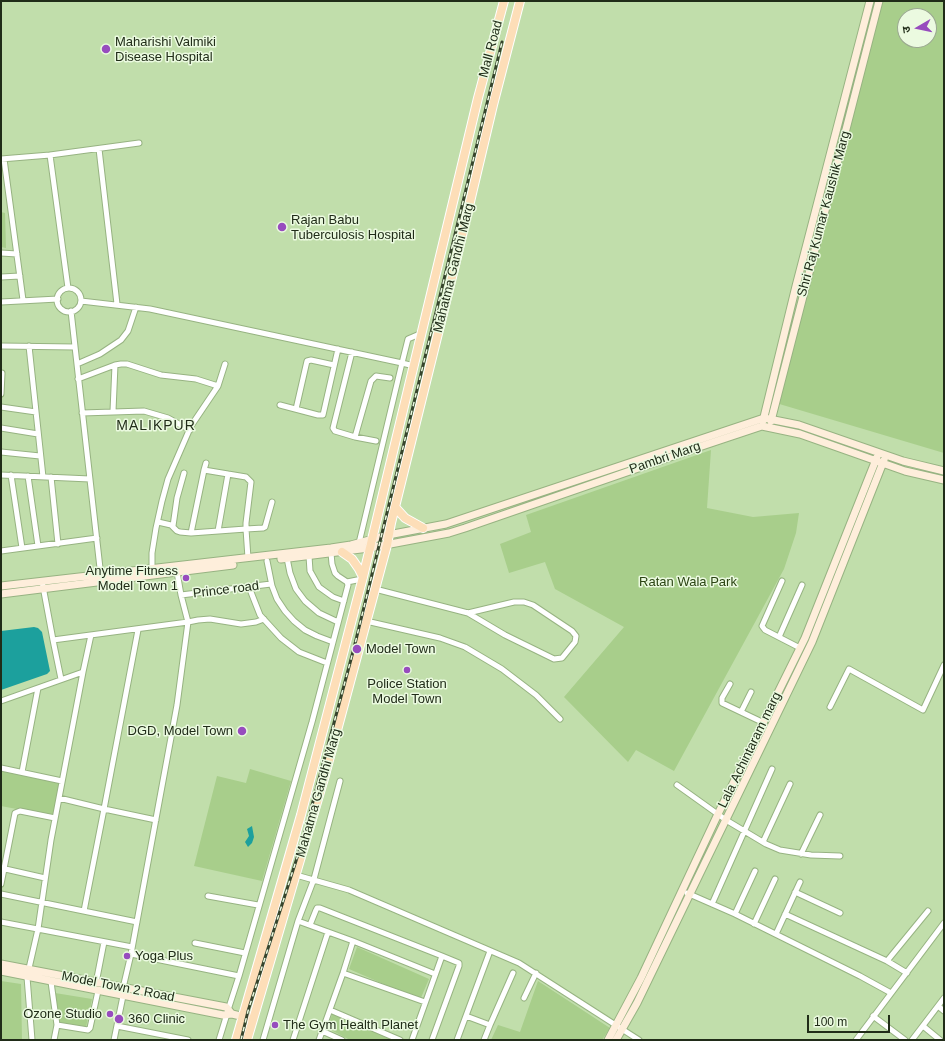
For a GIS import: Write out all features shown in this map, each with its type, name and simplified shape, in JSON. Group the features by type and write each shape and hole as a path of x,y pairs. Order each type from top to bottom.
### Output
{"main road":[{"name":"Mall Road","path":"478,98 504,1"},
{"name":"Mahatma Gandhi Marg","path":"247,1040 325,775 387,544 493,105 520,1"},
{"name":"Mahatma Gandhi Marg","path":"236,1040 301,815 362,578 478,98"},
{"path":"395,506 406,518 423,528"},
{"path":"342,552 352,559 359,569 362,578"}],"street":[{"name":"Shri Raj Kumar Kaushik Marg","path":"770,427 767,418 813,222 870,1"},
{"name":"Shri Raj Kumar Kaushik Marg","path":"762,426 767,418 822,224 879,1"},
{"path":"862,34 870,37"},
{"path":"23,300 2,159 50,155 139,143"},
{"path":"99,149 117,304"},
{"path":"50,155 68,288"},
{"path":"813,222 822,224"},
{"path":"1,253 17,254"},
{"path":"1,277 20,276"},
{"path":"68,288 78,291 81,301 80,306 76,310 66,311 58,304 58,299 59,294 68,288"},
{"path":"1,302 58,299"},
{"path":"81,301 136,307 414,366"},
{"path":"76,364 100,354 121,340 128,331 136,307"},
{"path":"1,594 43,585 102,578 71,311"},
{"path":"359,543 408,339 422,333"},
{"path":"1,346 74,347"},
{"path":"29,346 43,477"},
{"path":"280,405 323,415 338,349"},
{"path":"352,352 333,428 335,431 376,441"},
{"path":"296,409 307,361 311,360 334,365"},
{"path":"78,379 115,364 127,364 161,374 196,379 218,386"},
{"path":"113,411 115,364"},
{"path":"152,569 152,553 168,478 190,430 218,386 225,364"},
{"path":"1,394 2,373"},
{"path":"355,437 373,378 379,376 390,378"},
{"path":"1,407 36,412"},
{"path":"82,413 113,411 144,412 168,418 190,430"},
{"path":"767,418 799,425 882,454 944,471"},
{"name":"Pambri Marg","path":"102,578 177,572 342,552 449,533 594,479 767,418"},
{"name":"Pambri Marg","path":"102,578 152,569 331,548 457,521 762,426 800,434 905,471 944,480"},
{"path":"1,428 38,434"},
{"path":"1,452 40,456"},
{"name":"Lala Achintaram marg","path":"608,1040 619,1027 644,980 686,893 726,820 812,642 882,454"},
{"name":"Lala Achintaram marg","path":"686,893 718,814 800,648 879,462"},
{"path":"191,534 206,463"},
{"path":"204,470 246,477 251,482 246,529 248,558"},
{"path":"173,526 177,498 184,472"},
{"path":"218,531 228,474"},
{"path":"1,475 90,479"},
{"path":"11,475 22,548"},
{"path":"28,476 38,546"},
{"path":"51,477 58,544"},
{"path":"158,522 173,526 177,531 191,534 261,528 265,526 272,502"},
{"path":"1,551 97,538"},
{"path":"331,553 335,573 342,579 347,582 362,578"},
{"path":"309,556 310,571 319,587 333,597 344,601"},
{"path":"287,558 296,590 305,601 319,613 338,622"},
{"path":"267,561 271,584 277,599 285,611 305,630 332,642"},
{"path":"114,1040 177,705 188,622 177,572"},
{"path":"782,581 762,626 765,630 800,648"},
{"path":"219,1040 230,1013 258,906 312,722 344,601 347,582"},
{"name":"Prince road","path":"181,595 271,584"},
{"path":"1,586 43,585"},
{"path":"43,585 61,679"},
{"path":"779,637 802,586"},
{"path":"250,587 258,610 274,632 290,646 300,652 327,663"},
{"path":"375,589 468,613 505,635 554,660 562,658 575,642 576,636 572,630 533,605 524,602 514,602 468,613"},
{"path":"53,640 138,630 210,619 241,624 248,624 264,619"},
{"path":"366,621 440,638 465,647 502,669 536,695 560,719"},
{"path":"84,911 138,630"},
{"path":"32,1040 28,973 38,929 55,818 91,635"},
{"path":"830,707 849,669 923,710 944,666"},
{"path":"1,701 83,672"},
{"path":"730,684 722,698 722,703 764,723"},
{"path":"22,772 38,688"},
{"path":"741,712 751,692"},
{"path":"1,768 62,781"},
{"path":"712,904 772,769"},
{"path":"263,1040 298,921 314,879 340,780"},
{"path":"677,784 726,820 763,842 780,850 801,854 840,856"},
{"path":"763,842 790,784"},
{"path":"59,798 156,820"},
{"path":"1,884 2,868 15,813 20,811 55,818"},
{"path":"801,854 820,815"},
{"path":"2,868 45,878"},
{"path":"735,914 755,871"},
{"path":"296,875 349,890 519,963 639,1040"},
{"path":"754,924 775,879"},
{"path":"776,934 800,882"},
{"path":"795,892 840,913"},
{"path":"686,893 735,914 891,993"},
{"path":"1,894 137,922"},
{"path":"208,896 258,906"},
{"path":"310,925 317,908 320,908 459,963 432,1040"},
{"path":"887,961 928,911"},
{"path":"785,914 887,961 907,973"},
{"path":"298,921 435,974"},
{"path":"1,922 132,947"},
{"path":"858,1039 873,1016 907,973 944,922"},
{"path":"293,1040 328,932"},
{"path":"319,1040 344,973 353,941"},
{"path":"57,1025 88,1030 90,1028 104,942"},
{"path":"195,943 245,953"},
{"path":"457,1040 490,951"},
{"path":"131,954 239,976"},
{"path":"412,1040 442,956"},
{"name":"Model Town 2 Road","path":"1,964 51,982 97,987"},
{"name":"Model Town 2 Road","path":"1,971 28,973 230,1013 253,1019"},
{"path":"344,973 425,1002"},
{"path":"484,1040 514,974"},
{"path":"524,998 536,974"},
{"path":"51,982 57,1025 54,1040"},
{"path":"912,1040 944,998"},
{"path":"938,1006 944,1011"},
{"path":"330,1010 400,1040"},
{"path":"466,1016 490,1025"},
{"path":"873,1016 905,1040"},
{"path":"117,1026 188,1040"},
{"path":"922,1026 940,1040"},
{"name":"Lala Achintaram marg","path":"616,1040 619,1027"},
{"path":"322,1031 342,1040"}],"green space":[{"path":"881,1 944,1 944,453 776,403"},
{"path":"1,212 5,213 6,248 1,247"},
{"name":"Ratan Wala Park","path":"711,450 707,508 753,517 799,513 796,533 784,569 674,771 636,750 628,762 564,697 624,627 555,589 545,562 509,573 500,544 531,532 526,515"},
{"path":"250,769 291,781 262,881 194,866 217,776 246,783"},
{"path":"1,770 60,782 53,816 1,806"},
{"path":"357,947 429,979 420,1000 349,969"},
{"path":"1,981 21,984 22,1040 1,1040"},
{"path":"538,981 610,1028 602,1040 491,1040 498,1025 520,1032"},
{"path":"55,993 92,999 86,1027 58,1023"},
{"path":"334,1010 405,1040 350,1040 327,1028"}],"water":[{"path":"34,627 38,628 42,632 50,671 47,674 1,690 1,631"},
{"path":"252,826 254,837 252,843 248,847 245,842 249,836 247,829"}],"railway":[{"path":"241,1040 248,1011 303,839 354,648 502,42"}],"place":[{"name":"Maharishi Valmiki Disease Hospital","path":"106,49"},
{"name":"Rajan Babu Tuberculosis Hospital","path":"282,227"},
{"name":"Anytime Fitness Model Town 1","path":"186,578"},
{"name":"Model Town","path":"357,649"},
{"name":"Police Station Model Town","path":"407,670"},
{"name":"DGD, Model Town","path":"242,731"},
{"name":"Yoga Plus","path":"127,956"},
{"name":"Ozone Studio","path":"110,1014"},
{"name":"360 Clinic","path":"119,1019"},
{"name":"The Gym Health Planet","path":"275,1025"}],"district":[{"name":"MALIKPUR","path":"156,426"}]}
